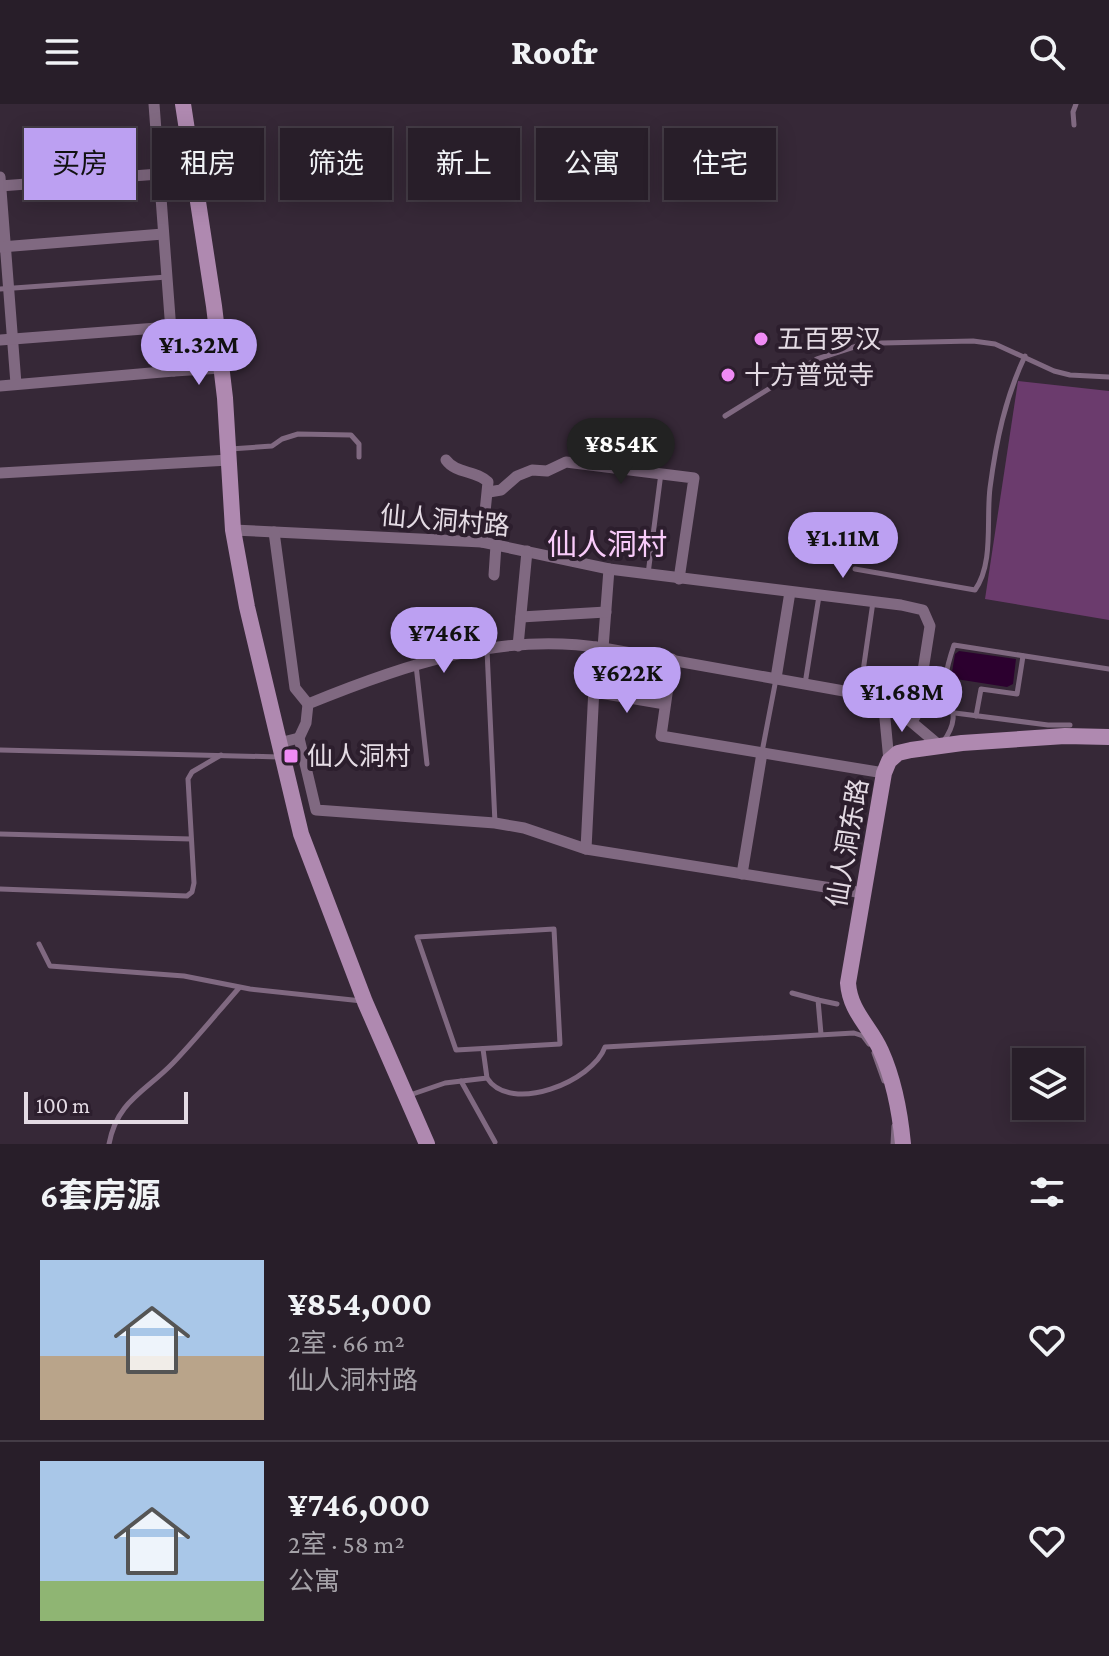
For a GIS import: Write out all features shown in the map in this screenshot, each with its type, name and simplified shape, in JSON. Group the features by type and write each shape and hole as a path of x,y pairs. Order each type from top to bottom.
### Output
{"street":[{"path":"154,104 156,128"},
{"path":"183,104 221,368 233,530 247,607 301,834 365,1002 427,1144"},
{"path":"0,186 152,175"},
{"path":"0,177 6,339 16,384"},
{"path":"161,200 174,371"},
{"path":"3,246 163,234"},
{"path":"6,339 170,327"},
{"path":"0,386 221,368"},
{"path":"0,473 229,454"},
{"path":"446,460 450,466 483,477 488,482 482,542"},
{"path":"489,492 501,490 517,476 532,470 547,471 566,462 694,478 679,579"},
{"name":"仙人洞村路","path":"233,530 482,542 609,569 873,601 923,610 930,626 913,720"},
{"path":"274,532 295,688 308,704 306,723 299,738 281,750"},
{"path":"494,575 496,545"},
{"path":"518,646 527,551"},
{"path":"586,849 594,692 609,569"},
{"path":"776,678 790,592"},
{"path":"521,617 606,612"},
{"path":"308,704 416,664 487,649 543,643 672,659 883,698 913,720 940,746"},
{"path":"672,659 661,736 762,753 886,767 883,698"},
{"path":"594,692 665,704"},
{"name":"仙人洞东路","path":"903,1144 899,1111 881,1049 858,1016 849,997 848,983 886,767 898,753 940,746 1065,736 1109,737"},
{"path":"299,738 316,810 495,823 524,828 586,849 863,893"},
{"path":"742,874 762,753"}],"lane":[{"path":"1074,125 1076,104"},
{"path":"4,289 167,277"},
{"path":"725,416 817,359 857,346 882,343 973,341 995,344 1054,371 1109,377"},
{"path":"855,569 975,590 985,569 987,513 999,433 1011,386 1025,356"},
{"path":"229,454 272,446 298,434 338,433 351,435 359,444 359,457"},
{"path":"648,575 661,473"},
{"path":"805,684 819,595"},
{"path":"860,694 873,601"},
{"path":"940,746 952,729 955,713 946,674 954,645 1109,669"},
{"path":"487,649 495,823"},
{"path":"976,716 981,689 1017,694 1023,656"},
{"path":"416,664 427,764"},
{"path":"762,753 776,678"},
{"path":"955,713 1070,725"},
{"path":"0,750 221,755 281,750"},
{"path":"0,889 187,896 192,892 194,883 188,779 192,772 221,755"},
{"path":"0,834 191,839"},
{"path":"554,929 560,1044 483,1049 456,1050 417,937 554,929"},
{"path":"39,944 50,966 184,976 300,996 365,1002"},
{"path":"109,1144 118,1115 128,1102 171,1066 240,987"},
{"path":"792,993 837,1004"},
{"path":"818,1000 821,1034"},
{"path":"483,1049 487,1078 493,1087 512,1094 545,1091 569,1082 601,1058 605,1047 854,1033 863,1036 871,1047 886,1088 894,1121 893,1144"},
{"path":"406,1096 445,1083 487,1078"},
{"path":"461,1081 495,1142"}],"shaded area":[{"path":"1018,381 1109,391 1109,620 985,599"},
{"path":"959,651 1016,659 1013,684 1007,687 956,679 952,672 955,654"}],"place":[{"name":"五百罗汉","path":"761,339"},
{"name":"十方普觉寺","path":"728,375"},
{"name":"仙人洞村","path":"291,756"}],"district":[{"name":"仙人洞村","path":"607,544"}]}
